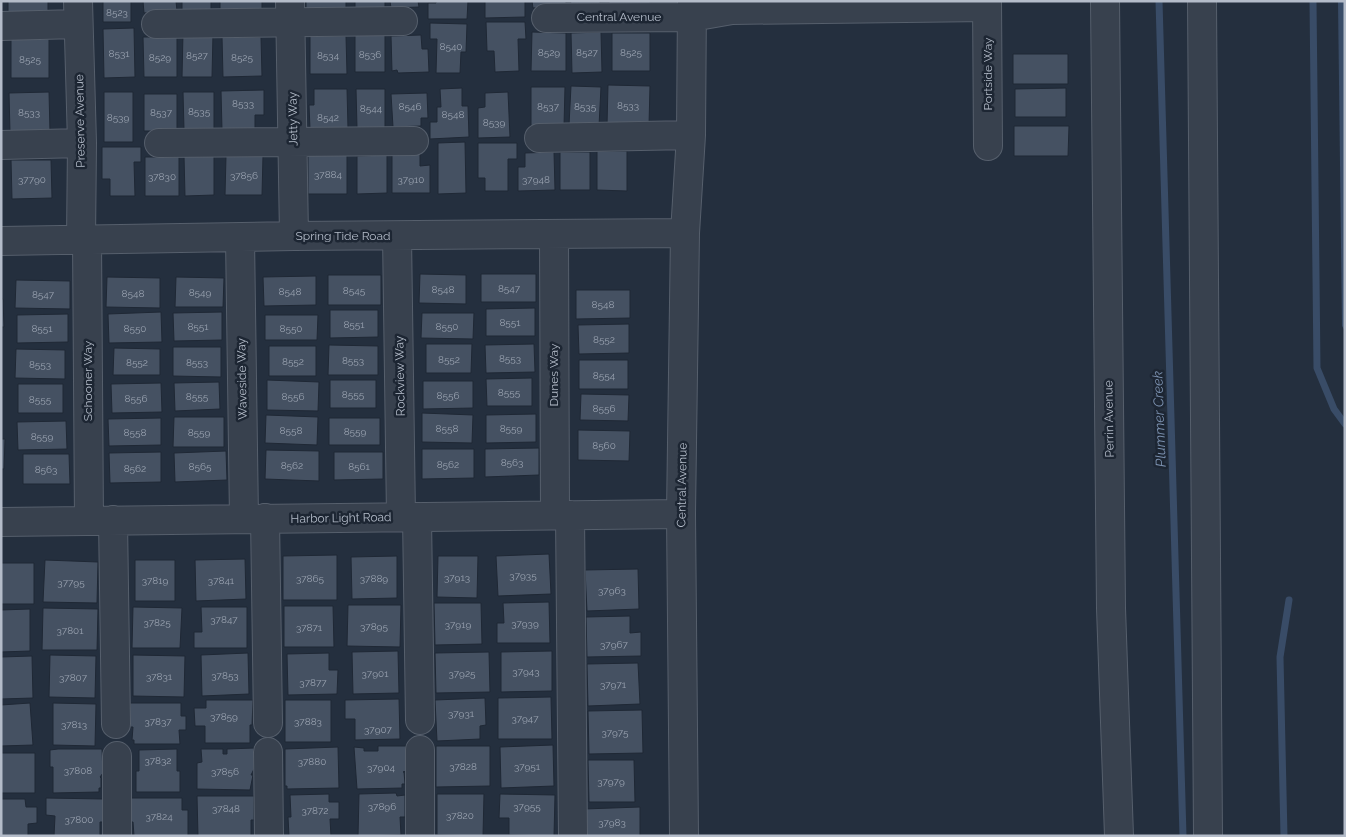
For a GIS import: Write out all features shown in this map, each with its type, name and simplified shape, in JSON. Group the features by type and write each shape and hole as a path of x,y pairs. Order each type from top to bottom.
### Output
{"street":[{"name":"Perrin Avenue","path":"1105,1 1111,608 1119,836"},
{"path":"1202,1 1208,836"},
{"path":"692,9 732,10 825,5 987,4"},
{"name":"Portside Way","path":"987,4 988,146"},
{"name":"Central Avenue","path":"546,18 692,9 691,135 685,233 681,514 684,836"},
{"path":"156,24 291,12 403,21"},
{"name":"Jetty Way","path":"291,12 294,236"},
{"path":"1,26 78,13"},
{"name":"Preserve Avenue","path":"78,13 84,240"},
{"path":"539,138 691,135"},
{"path":"158,143 414,141"},
{"path":"1,145 82,143"},
{"name":"Spring Tide Road","path":"1,241 294,236 685,233"},
{"name":"Dunes Way","path":"554,234 573,836"},
{"name":"Rockview Way","path":"397,236 420,720"},
{"name":"Waveside Way","path":"240,238 268,723"},
{"name":"Schooner Way","path":"84,240 101,521 116,724"},
{"name":"Harbor Light Road","path":"1,522 681,514"},
{"path":"420,750 420,836"},
{"path":"268,752 269,836"},
{"path":"117,756 117,836"}],"water":[{"path":"1338,1 1345,1 1345,331 1342,326"}],"building":[{"path":"8,1 48,1 48,13 8,13"},
{"path":"103,1 131,1 131,22 103,22"},
{"path":"143,1 176,1 177,11 144,13"},
{"path":"182,1 211,1 211,11 182,10"},
{"path":"220,1 262,1 262,11 220,10"},
{"path":"306,1 346,1 346,9 306,9"},
{"path":"355,1 385,1 385,8 355,9"},
{"path":"390,1 418,1 419,7 391,8"},
{"path":"436,1 468,1 467,19 428,19 428,3 436,3"},
{"path":"485,1 525,1 525,17 485,18"},
{"path":"532,1 566,1 566,6 533,8"},
{"path":"571,1 600,1 600,7 570,6"},
{"path":"609,1 650,1 650,6 609,5"},
{"path":"486,22 525,22 526,39 518,39 519,71 495,72 494,51 487,51"},
{"path":"430,23 467,24 466,52 461,52 460,73 436,73 437,39 430,39"},
{"path":"134,28 135,77 104,78 103,29"},
{"path":"532,32 566,33 566,71 531,71"},
{"path":"601,32 602,72 572,73 571,33"},
{"path":"183,33 213,34 212,77 182,77"},
{"path":"612,33 650,33 650,71 612,71"},
{"path":"355,35 385,35 385,72 355,72"},
{"path":"421,35 422,49 428,49 429,72 398,73 397,70 392,71 391,36"},
{"path":"310,36 346,36 347,74 310,74"},
{"path":"143,37 177,37 177,77 144,77"},
{"path":"222,37 261,37 262,76 223,77"},
{"path":"11,39 49,39 49,78 11,78"},
{"path":"1013,54 1068,54 1068,84 1013,84"},
{"path":"608,85 650,86 649,125 607,125"},
{"path":"571,86 601,87 599,126 569,125"},
{"path":"531,87 565,87 564,126 531,126"},
{"path":"462,88 462,106 468,106 469,137 430,139 430,122 437,122 437,107 441,107 440,89"},
{"path":"1066,88 1066,117 1015,117 1015,89"},
{"path":"314,89 347,89 348,128 310,129 309,105 314,105"},
{"path":"356,89 385,89 385,128 357,128"},
{"path":"264,90 264,115 255,115 255,130 222,130 221,91"},
{"path":"49,92 50,132 10,133 9,93"},
{"path":"104,92 133,92 133,142 104,142"},
{"path":"183,92 214,92 214,130 184,130"},
{"path":"508,92 510,137 478,138 478,108 485,107 485,93"},
{"path":"427,93 428,118 421,118 421,126 393,127 391,94"},
{"path":"144,94 177,94 177,131 144,131"},
{"path":"1014,126 1069,126 1068,156 1014,156"},
{"path":"465,142 466,193 438,194 438,143"},
{"path":"478,143 517,143 517,159 508,159 508,191 485,191 485,178 478,178"},
{"path":"102,147 141,147 141,162 134,162 135,196 110,196 110,179 102,179"},
{"path":"597,151 627,151 627,191 597,190"},
{"path":"420,152 420,166 430,165 430,193 392,193 392,153"},
{"path":"554,152 555,190 518,191 518,167 525,167 525,153"},
{"path":"560,152 590,152 590,190 560,190"},
{"path":"347,154 347,194 308,194 308,155"},
{"path":"387,155 387,193 357,194 357,156"},
{"path":"184,156 214,156 214,195 185,196"},
{"path":"226,156 263,156 262,195 225,195"},
{"path":"145,157 179,157 179,196 145,196"},
{"path":"11,160 51,160 52,198 12,199"},
{"path":"420,274 466,275 466,304 419,303"},
{"path":"481,274 536,274 536,302 481,302"},
{"path":"328,275 381,275 381,305 328,305"},
{"path":"316,276 316,305 264,306 263,277"},
{"path":"107,277 160,278 160,308 106,307"},
{"path":"176,277 224,278 223,307 175,307"},
{"path":"16,280 70,281 70,309 15,308"},
{"path":"576,290 630,290 630,318 576,319"},
{"path":"1,299 3,299 4,327 1,327"},
{"path":"535,308 535,336 486,336 486,309"},
{"path":"330,310 378,310 378,337 330,338"},
{"path":"161,312 162,342 109,343 108,314"},
{"path":"222,312 222,340 174,341 173,313"},
{"path":"422,313 474,313 473,339 421,338"},
{"path":"68,314 68,342 17,343 17,315"},
{"path":"265,315 318,315 317,340 265,340"},
{"path":"629,324 629,353 579,354 578,325"},
{"path":"426,344 472,344 471,373 426,373"},
{"path":"534,344 535,372 486,373 485,345"},
{"path":"329,345 378,346 378,375 328,375"},
{"path":"269,346 316,346 316,376 269,376"},
{"path":"173,347 221,347 221,377 173,376"},
{"path":"114,348 160,349 160,375 113,375"},
{"path":"16,349 65,350 65,379 15,378"},
{"path":"579,360 628,360 628,389 579,389"},
{"path":"532,378 532,406 487,406 486,379"},
{"path":"267,380 319,382 318,411 267,410"},
{"path":"330,380 376,380 376,408 330,408"},
{"path":"423,381 473,381 473,408 423,409"},
{"path":"219,382 220,409 175,411 174,383"},
{"path":"161,383 162,412 112,413 111,384"},
{"path":"18,384 63,384 63,413 18,413"},
{"path":"581,394 629,395 628,421 580,420"},
{"path":"422,413 473,415 472,443 422,442"},
{"path":"536,414 536,442 486,443 486,415"},
{"path":"266,415 318,417 317,445 265,443"},
{"path":"174,417 224,417 224,447 173,447"},
{"path":"161,418 161,445 109,446 108,419"},
{"path":"329,418 380,418 380,445 329,445"},
{"path":"66,421 67,449 18,450 17,422"},
{"path":"578,430 630,431 629,461 578,460"},
{"path":"1,439 5,439 4,469 1,469"},
{"path":"539,448 539,475 485,477 485,449"},
{"path":"422,449 474,449 474,478 422,479"},
{"path":"266,450 319,451 319,481 265,479"},
{"path":"226,451 227,480 175,482 174,453"},
{"path":"161,452 161,482 110,483 109,453"},
{"path":"334,452 383,452 383,479 334,480"},
{"path":"23,454 69,454 70,484 23,484"},
{"path":"549,554 551,594 498,596 496,556"},
{"path":"337,555 337,600 283,600 283,556"},
{"path":"397,556 397,598 352,599 351,557"},
{"path":"438,556 478,556 477,598 437,597"},
{"path":"245,559 246,599 196,601 195,560"},
{"path":"45,560 98,562 97,603 43,602"},
{"path":"135,560 175,560 175,601 135,601"},
{"path":"1,563 34,563 34,604 1,604"},
{"path":"638,569 639,609 587,611 585,570"},
{"path":"549,602 550,643 497,643 497,623 504,623 503,603"},
{"path":"434,603 481,603 482,644 435,645"},
{"path":"348,605 401,605 400,647 347,646"},
{"path":"284,606 333,606 334,647 284,647"},
{"path":"133,607 182,608 180,648 132,648"},
{"path":"201,607 247,607 247,648 194,648 194,632 202,632"},
{"path":"43,608 98,609 97,650 42,650"},
{"path":"30,609 30,651 1,652 1,610"},
{"path":"630,616 630,633 641,632 641,656 587,657 586,617"},
{"path":"398,651 399,693 353,694 352,652"},
{"path":"552,651 552,691 501,692 501,652"},
{"path":"489,652 490,692 436,693 435,653"},
{"path":"248,653 249,694 202,696 201,655"},
{"path":"329,653 329,670 338,670 337,694 288,695 287,654"},
{"path":"50,655 96,656 95,698 49,697"},
{"path":"133,655 185,656 184,697 133,696"},
{"path":"32,656 33,698 1,699 1,657"},
{"path":"638,663 640,704 588,706 587,664"},
{"path":"551,697 552,739 498,739 498,698"},
{"path":"485,698 486,725 480,726 480,739 437,741 435,700"},
{"path":"399,699 400,739 355,740 355,719 345,719 345,700"},
{"path":"206,700 253,700 250,743 205,743 205,726 195,726 194,708 206,708"},
{"path":"285,700 331,700 331,742 285,742"},
{"path":"30,703 33,745 1,746 1,705"},
{"path":"53,703 96,704 95,746 53,745"},
{"path":"130,703 181,703 181,716 186,716 186,730 179,730 180,744 134,744 134,740 132,740 133,727 130,727"},
{"path":"642,710 643,753 589,754 588,711"},
{"path":"553,745 554,786 501,788 500,747"},
{"path":"378,746 406,746 406,771 403,772 405,784 402,784 402,788 357,789 354,747 364,748 364,751 378,751"},
{"path":"436,746 490,746 490,786 436,787"},
{"path":"338,747 339,788 287,789 287,786 285,786 285,749"},
{"path":"254,748 254,769 251,775 253,775 250,790 197,789 197,763 202,762 201,749 223,749 223,754 227,754 227,749"},
{"path":"102,749 103,773 100,777 101,788 99,788 99,792 53,793 53,767 50,767 50,750"},
{"path":"177,749 177,771 180,771 180,792 136,792 139,750"},
{"path":"1,753 35,753 35,793 1,793"},
{"path":"588,760 634,760 635,802 589,802"},
{"path":"396,793 397,796 405,795 405,817 400,817 401,835 358,836 359,794"},
{"path":"329,794 329,802 339,802 339,819 330,819 331,836 289,836 288,817 291,817 290,795"},
{"path":"437,794 484,794 483,836 437,835"},
{"path":"500,794 555,795 554,836 509,835 509,818 499,818"},
{"path":"197,796 254,796 254,820 251,820 251,836 198,836"},
{"path":"46,798 103,799 103,822 100,822 100,836 54,836 55,816 46,815"},
{"path":"131,798 182,798 182,810 188,810 188,836 134,836 133,822 131,822"},
{"path":"1,799 25,799 26,807 37,807 37,823 28,824 28,836 1,836"},
{"path":"640,807 640,836 584,836 584,809"}],"waterway":[{"name":"Plummer Creek","path":"1159,1 1183,836"},
{"path":"1313,1 1317,368 1334,409 1345,424"},
{"path":"1284,836 1280,657 1289,600"}]}
